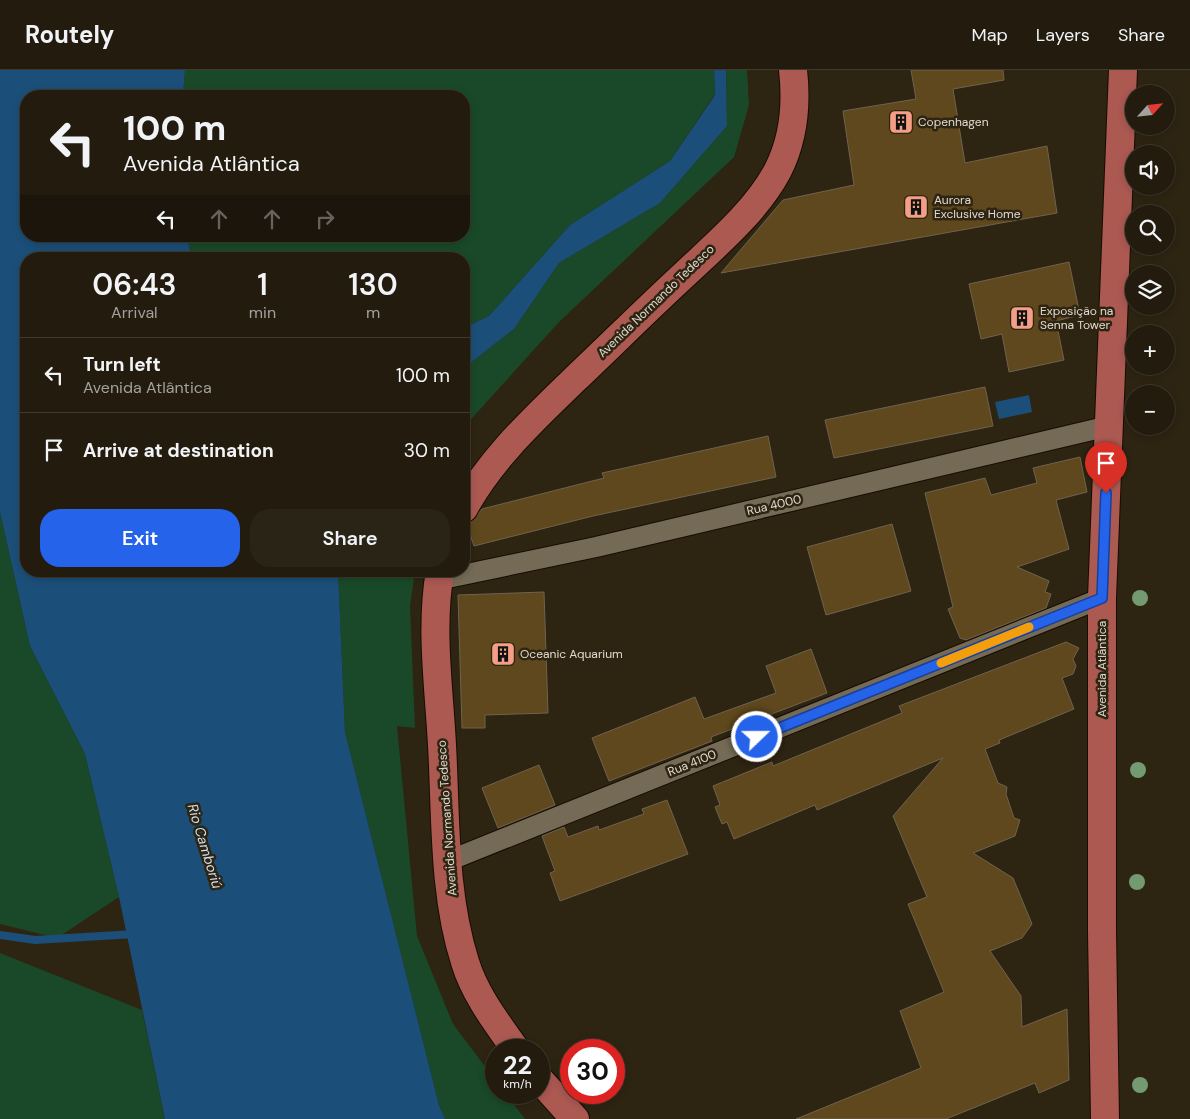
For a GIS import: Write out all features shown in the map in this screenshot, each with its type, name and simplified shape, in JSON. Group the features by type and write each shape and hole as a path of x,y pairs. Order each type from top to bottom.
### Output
{"main road":[{"name":"Avenida Normando Tedesco","path":"470,497 499,457 533,419 713,247 760,197 777,171 792,133 795,108 793,70"},
{"name":"Avenida Atlântica","path":"1105,1119 1102,931 1102,598 1123,70"},
{"name":"Avenida Normando Tedesco","path":"439,577 436,634 448,862 454,914 466,965 490,1012 508,1039"},
{"path":"550,1091 575,1119"}],"street":[{"name":"Rua 4000","path":"470,570 596,547 1109,426"},
{"name":"Rua 4100","path":"448,862 1102,598"}],"green space":[{"path":"185,70 714,70 715,94 670,161 570,225 489,316 470,325 470,252 191,252 188,242 470,242 470,90 183,90"},
{"path":"726,70 747,70 749,105 734,157 559,322 470,420 470,363 514,329 559,263 660,203 727,126"},
{"path":"0,512 30,646 85,754 119,897 57,938 0,924"},
{"path":"338,577 414,577 410,606 415,728 397,726 417,936 453,1024 485,1066 485,1104 513,1104 525,1119 445,1119 439,1105 345,732"},
{"path":"0,953 142,1010 165,1119 0,1119"}],"water":[{"name":"Rio Camboriú","path":"0,70 185,70 183,90 20,90 20,242 188,242 191,252 20,252 20,577 338,577 345,732 439,1105 445,1119 165,1119 119,897 85,754 30,646 0,512"},
{"path":"714,70 726,70 727,126 660,203 559,263 514,329 470,363 470,325 489,316 570,225 670,161 715,95"},
{"path":"1029,395 1032,412 999,419 995,402"}],"building":[{"name":"Aurora Exclusive Home","path":"911,70 1003,70 1004,80 953,89 965,163 1047,146 1057,213 721,273 783,200 854,185 843,111 916,99"},
{"name":"Exposição na Senna Tower","path":"1069,262 1080,315 1056,321 1064,360 1009,372 1002,334 981,339 969,284"},
{"path":"985,387 993,426 834,458 825,420"},
{"path":"768,436 776,477 593,516 474,546 470,535 470,523 482,509 604,478 602,473"},
{"path":"1080,457 1087,492 1056,500 1069,549 1017,567 1049,581 1045,592 1051,594 1046,608 966,640 960,638 948,609 953,607 925,493 985,478 991,495 1037,483 1033,468"},
{"path":"892,524 911,591 826,615 807,547"},
{"name":"Oceanic Aquarium","path":"544,592 548,713 485,715 485,728 462,728 458,595"},
{"path":"1066,642 1079,648 1073,659 1076,666 1073,674 1062,678 1074,709 999,740 1000,743 985,749 998,783 1007,787 1006,794 1014,818 1020,820 1015,836 973,853 1013,878 1032,924 1022,938 990,951 1021,996 1022,1027 1067,1009 1069,1080 1039,1093 1035,1083 946,1119 796,1119 921,1068 900,1011 944,992 908,904 927,897 893,816 943,758 817,810 815,805 734,839 727,822 722,824 715,807 720,805 713,786 772,762 773,766 902,713 899,706"},
{"path":"811,649 827,693 711,737 712,741 609,781 592,738 695,697 704,719 776,693 766,666"},
{"path":"539,765 555,805 498,828 482,788"},
{"path":"667,800 688,854 560,901 550,873 555,871 542,836 564,827 568,837 598,826 599,830 644,814 642,809"}],"waterway":[{"path":"0,935 35,940 135,934"}],"slow traffic":[{"path":"941,663 1029,627"}],"place":[{"name":"Copenhagen","path":"901,122"},
{"name":"Aurora Exclusive Home","path":"916,207"},
{"name":"Exposição na Senna Tower","path":"1022,318"},
{"name":"Oceanic Aquarium","path":"503,654"}],"route":[{"path":"757,737 1102,598 1106,493"}]}
